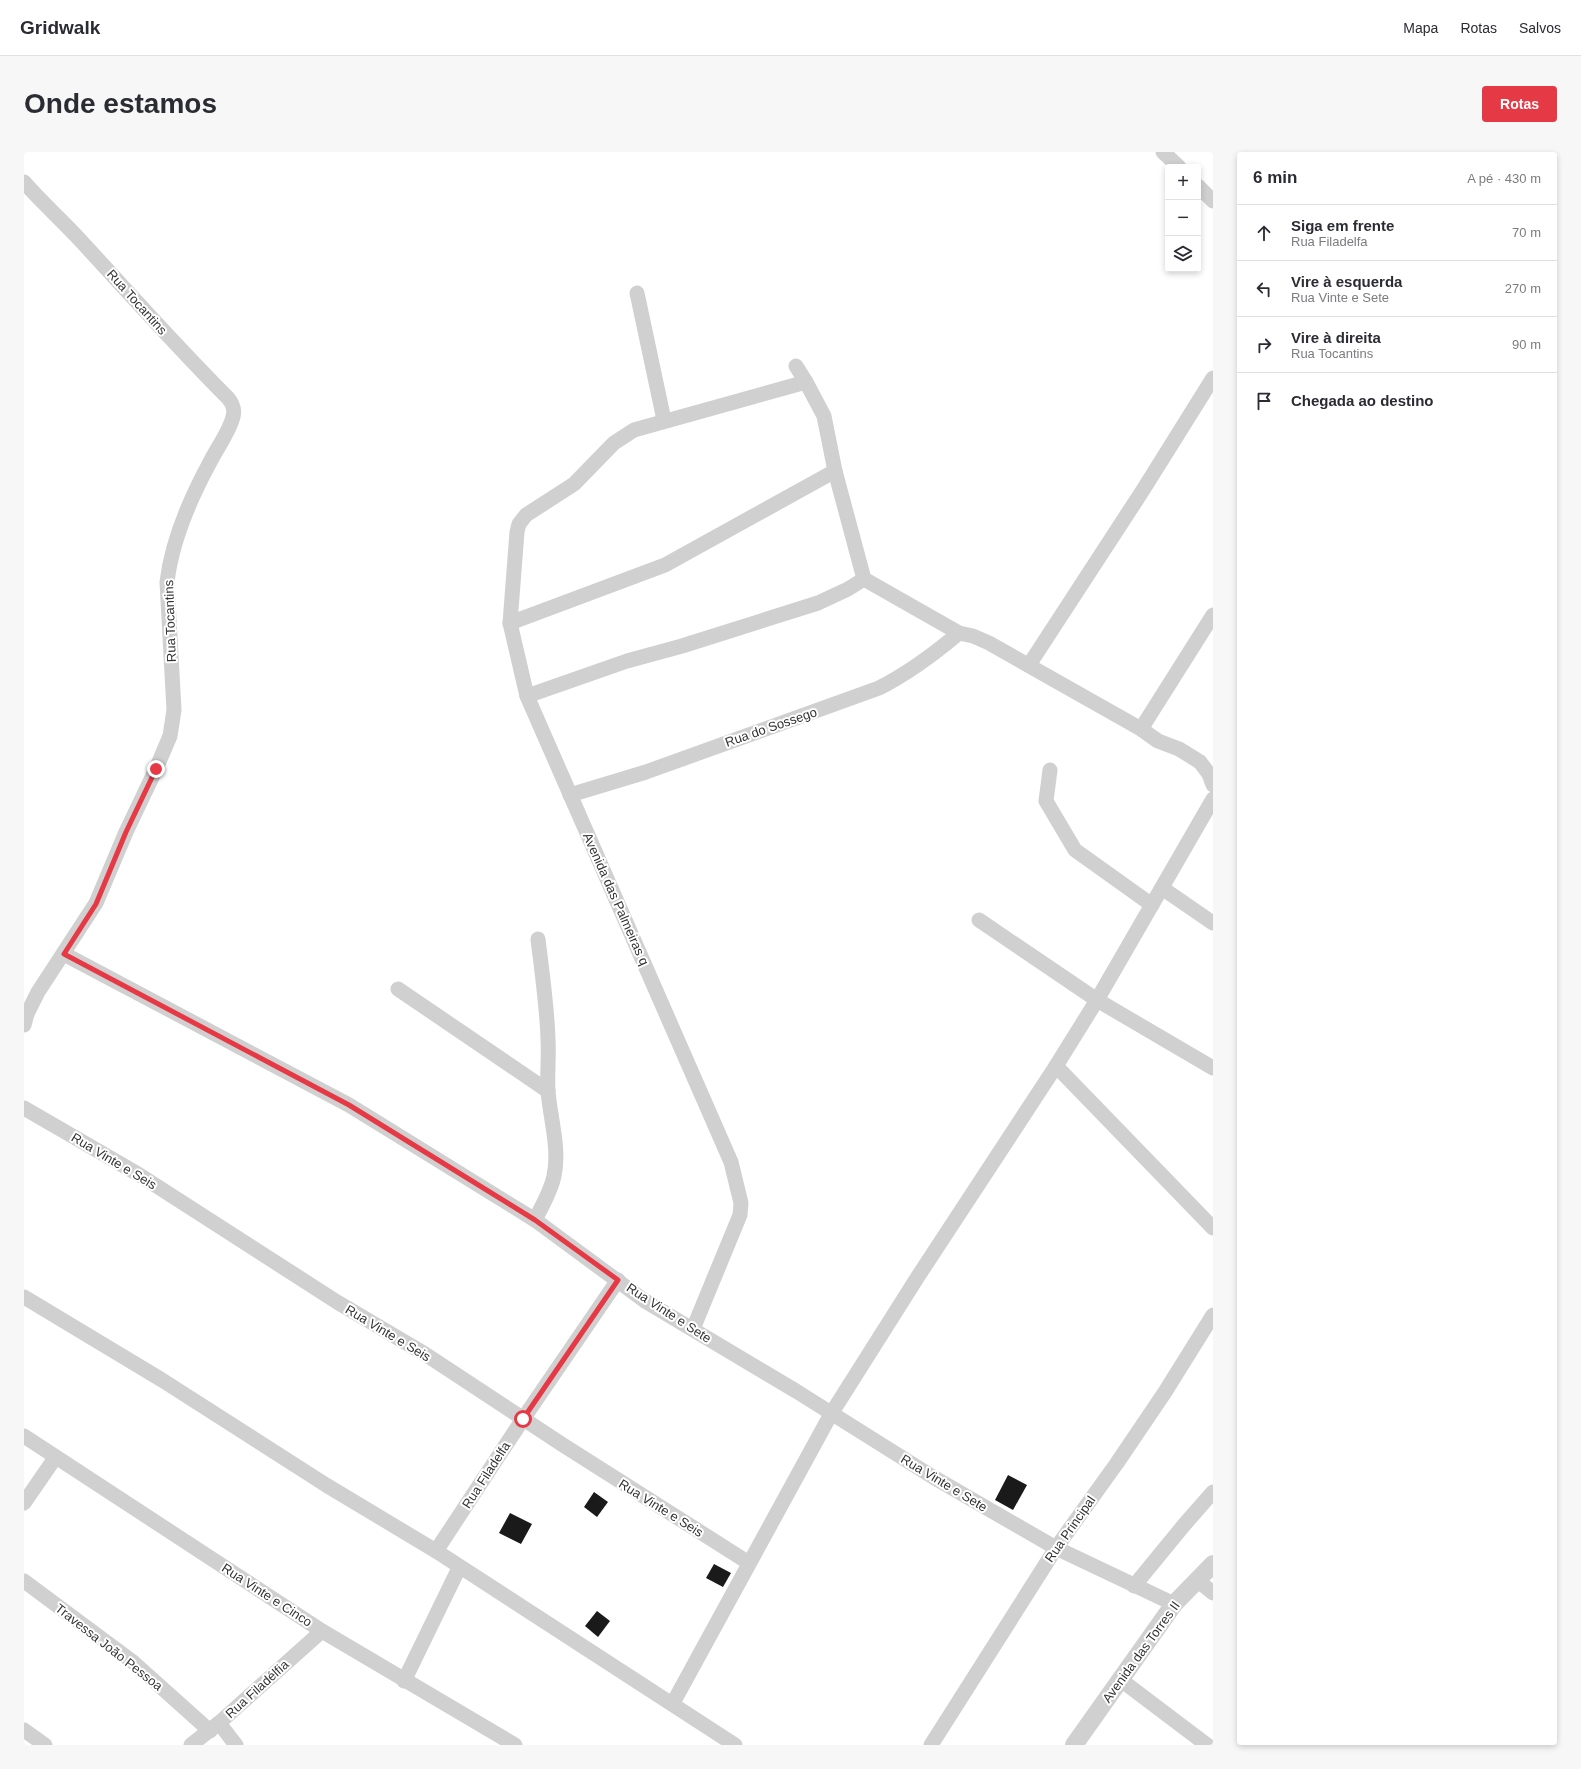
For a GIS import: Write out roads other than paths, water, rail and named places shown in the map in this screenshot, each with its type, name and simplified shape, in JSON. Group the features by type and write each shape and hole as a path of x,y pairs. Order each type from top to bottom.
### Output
{"street":[{"path":"1164,152 1175,164"},
{"name":"Rua Tocantins","path":"24,182 174,343 228,398 234,411 231,424 196,487 181,525 169,565 167,582 174,710 170,736 126,832 96,904 38,992 27,1014 24,1025"},
{"path":"1201,189 1213,201"},
{"path":"637,293 664,420"},
{"path":"796,366 824,416 835,471 864,579 959,633 973,636 989,643 1141,729 1158,741 1179,749 1200,762 1209,774 1213,784"},
{"path":"1029,665 1143,490 1213,378"},
{"name":"Avenida das Palmeiras q","path":"693,1329 740,1215 741,1203 738,1189 731,1162 628,923 527,696 510,623 519,524 526,515 574,484 614,443 634,430 664,420 806,382"},
{"path":"510,623 666,565 835,471"},
{"path":"527,696 627,661 682,646 818,603 848,589 864,579"},
{"path":"1141,729 1213,615"},
{"name":"Rua do Sossego","path":"570,795 646,772 879,688 901,677 932,656 959,633"},
{"path":"1050,770 1046,801 1075,850 1152,905"},
{"path":"673,1703 831,1414 1097,1000 1213,799"},
{"path":"1162,888 1213,923"},
{"path":"979,920 1097,1000 1213,1068"},
{"path":"535,1220 550,1190 554,1176 555,1143 548,1091 548,1040 545,992 538,939"},
{"name":"Rua Vinte e Sete","path":"64,954 349,1105 535,1220 645,1301 933,1477 1056,1548 1174,1604"},
{"path":"398,989 548,1091"},
{"path":"1056,1066 1213,1228"},
{"name":"Rua Vinte e Seis","path":"24,1108 138,1174 337,1302 425,1354 523,1419 749,1563"},
{"name":"Rua Filadelfa","path":"436,1551 523,1419 618,1280"},
{"path":"24,1297 162,1380 326,1486 436,1551 459,1568 673,1703 735,1745"},
{"name":"Rua Principal","path":"931,1745 1056,1548 1117,1463 1213,1315"},
{"name":"Rua Vinte e Cinco","path":"24,1436 55,1458 322,1631 404,1681 515,1745"},
{"path":"24,1503 55,1458"},
{"path":"1134,1586 1213,1492"},
{"name":"Avenida das Torres II","path":"1074,1745 1174,1604 1213,1564"},
{"path":"404,1681 459,1568"},
{"path":"1197,1580 1213,1593"},
{"name":"Travessa João Pessoa","path":"24,1581 133,1662 236,1745"},
{"name":"Rua Filadélfia","path":"191,1745 215,1727 322,1631"},
{"path":"1121,1680 1207,1745"},
{"path":"24,1730 45,1745"}]}
